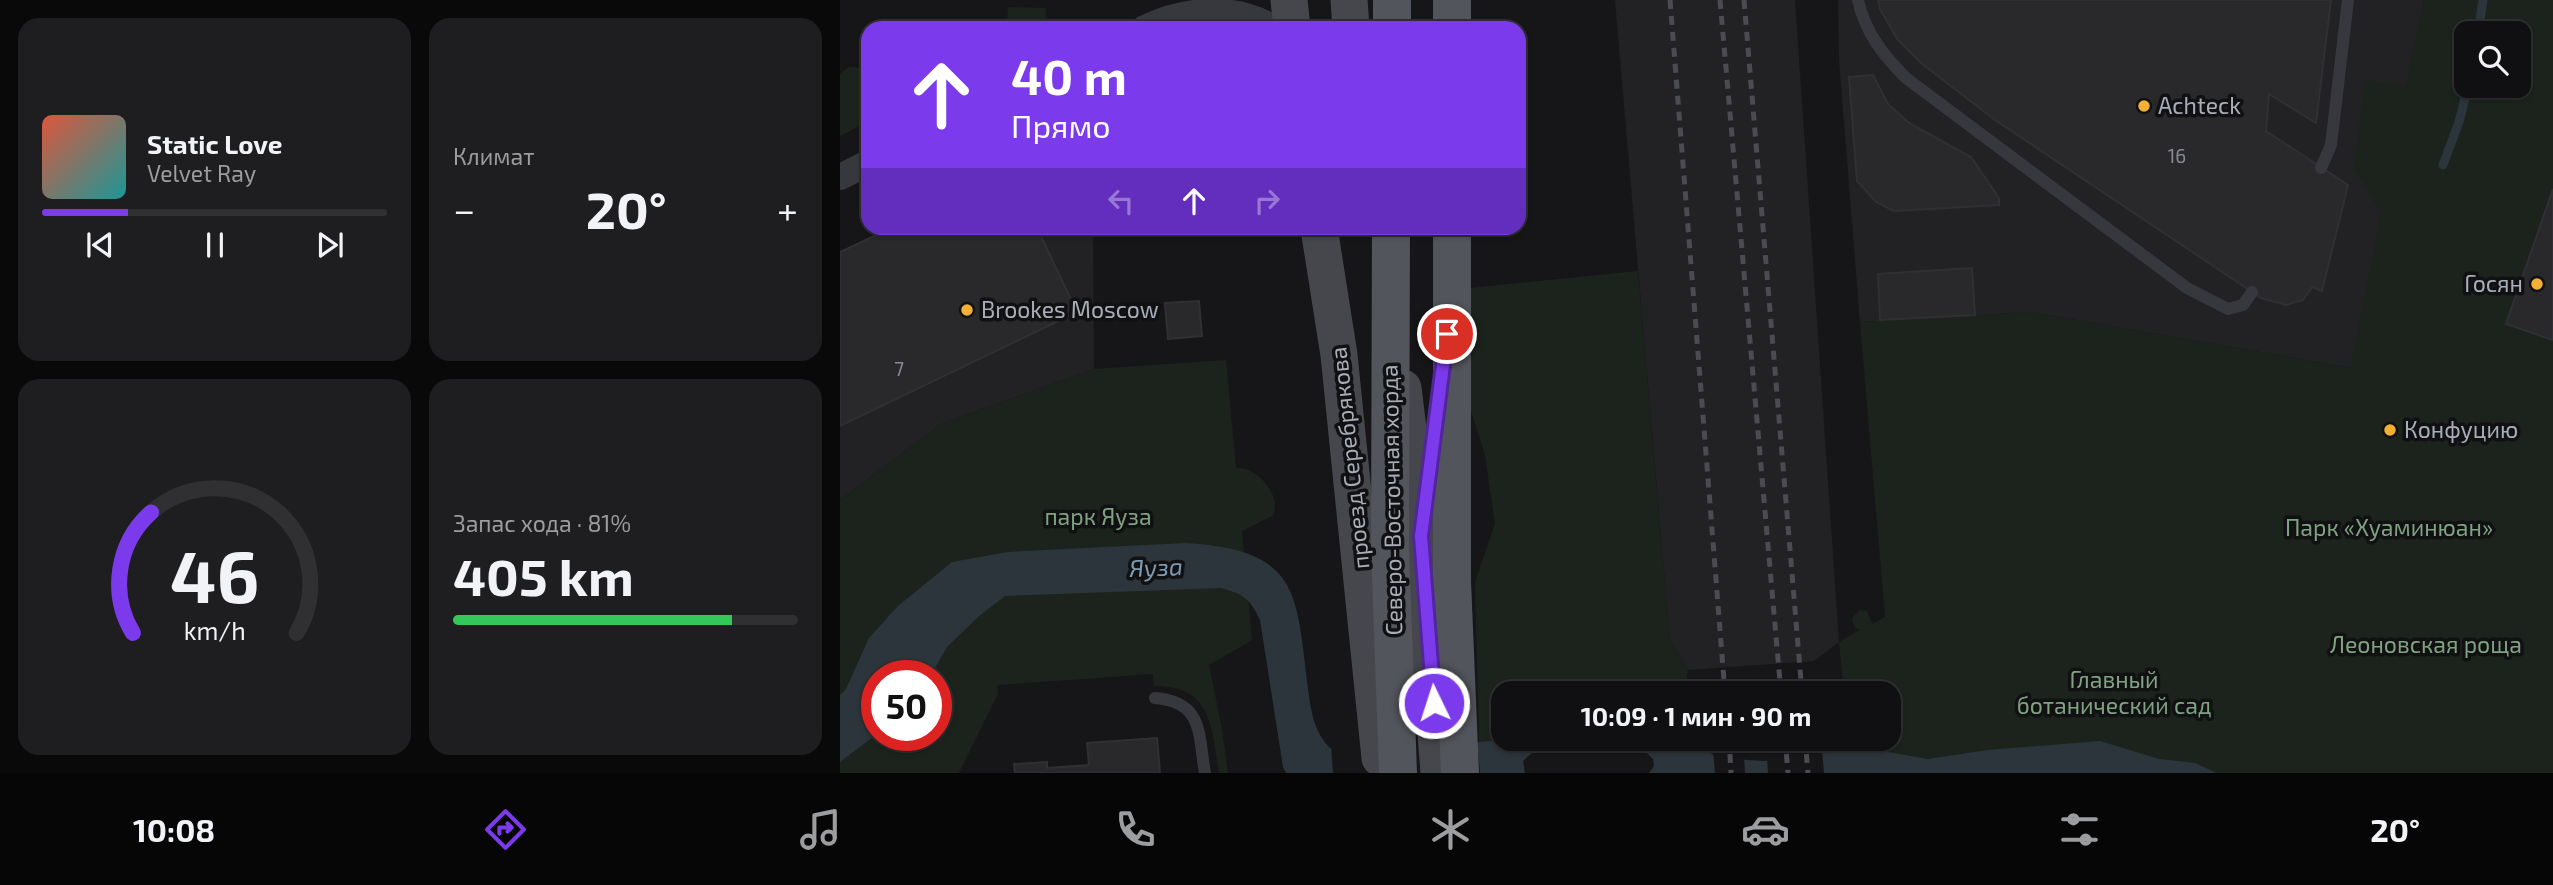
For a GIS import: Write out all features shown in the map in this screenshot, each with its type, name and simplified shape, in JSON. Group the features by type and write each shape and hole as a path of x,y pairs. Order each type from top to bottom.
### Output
{"main road":[{"path":"1289,0 1291,21"},
{"path":"1349,0 1350,21"},
{"path":"1392,0 1392,21"},
{"path":"1441,0 1442,21"},
{"path":"1452,0 1452,21"},
{"name":"проезд Серебрякова","path":"1320,235 1339,355 1381,773"},
{"path":"1379,235 1406,409 1421,536 1439,773"},
{"name":"Северо-Восточная хорда","path":"1391,235 1390,548 1398,773"},
{"path":"1421,536 1450,309 1450,235"},
{"path":"1450,235 1452,581 1460,773"}],"street":[{"path":"1157,21 1187,0"},
{"path":"1163,21 1184,14 1227,12 1251,16 1260,21"},
{"path":"840,177 861,166"}],"lane":[{"path":"1858,0 1861,14 1879,50 1906,78 2186,288 2228,309 2243,305 2252,292"},
{"path":"2321,168 2331,145 2348,0"},
{"path":"1155,698 1180,703 1193,716 1205,773"}],"shaded area":[{"path":"1615,0 1795,0 1839,642 1814,661 1688,670 1670,641"},
{"path":"1838,0 2424,0 2351,368 2031,312 1860,322 1839,60"},
{"name":"Brookes Moscow","path":"876,235 1093,235 1094,369 941,424 840,500 840,252"}],"green space":[{"name":"Парк «Хуаминюан»","path":"2424,0 2553,0 2553,773 1851,773 1849,751 1901,751 1901,681 1843,681 1839,642 1860,630 1854,627 1852,618 1860,610 1867,611 1872,624 1885,617 1860,322 2031,312 2350,368 2382,210 2354,168 2365,80 2406,86"},
{"path":"1008,7 1046,8 1045,21 1007,21"},
{"path":"849,67 861,68 861,126 840,136 840,74"},
{"path":"1638,271 1670,641 1688,670 1686,681 1491,681 1491,742 1479,743 1475,582 1495,524 1485,455 1471,411 1470,288"},
{"name":"парк Яуза","path":"1226,360 1236,468 1248,470 1259,477 1268,486 1275,504 1274,515 1242,531 1252,640 1209,665 1228,773 1219,773 1211,725 1198,701 1188,693 1154,686 1153,674 997,685 998,694 959,773 840,773 840,500 941,424 1094,369"}],"water":[{"name":"Яуза","path":"1186,543 1223,547 1251,555 1272,567 1285,582 1294,602 1312,713 1320,735 1330,748 1348,751 1491,741 1491,751 1570,751 1533,752 1523,761 1525,773 1286,773 1260,620 1245,598 1221,588 1005,596 979,616 947,647 940,660 861,660 861,746 840,762 840,695 846,689 869,638 898,606 952,562 1008,552"},
{"path":"2100,741 2159,759 2195,763 2217,773 1649,773 1654,766 1653,759 1645,751 1706,751 1714,755 1764,761 1842,751 1882,751 1928,759 1988,750"}],"pier":[{"path":"1477,739 1480,773 1333,773 1331,745 1348,747"},
{"path":"1713,751 1744,756 1745,773 1715,773"},
{"path":"1822,751 1824,773 1768,773 1767,757"}],"building":[{"path":"1878,0 2331,0 2316,123 2269,94 2266,131 2348,185 2322,291 2312,287 2303,300 2286,305 2261,298 1995,120 1921,63 1897,39 1880,9"},
{"path":"1873,75 1888,104 1909,123 1971,157 1999,198 1999,205 1894,211 1876,202 1857,181 1849,77"},
{"name":"Госян","path":"2553,189 2553,340 2506,324"},
{"name":"Brookes Moscow","path":"876,235 1040,235 1077,312 840,426 840,252"},
{"path":"1972,268 1975,315 1880,320 1878,274"},
{"path":"1199,301 1202,336 1168,339 1165,303"},
{"path":"1157,738 1160,773 1015,773 1014,764 1047,762 1047,768 1089,765 1087,743"}],"waterway":[{"path":"2480,21 2483,0"},
{"path":"2443,165 2465,98"}],"railway":[{"path":"1670,0 1724,681"},
{"path":"1720,0 1780,681"},
{"path":"1744,0 1801,681"},
{"path":"1730,751 1731,773"},
{"path":"1786,751 1788,773"},
{"path":"1806,751 1808,773"}],"place":[{"name":"Achteck","path":"2144,106"},
{"name":"Госян","path":"2537,284"},
{"name":"Brookes Moscow","path":"967,310"},
{"name":"Конфуцию","path":"2390,430"}],"route":[{"path":"1434,703 1421,536 1447,334"}],"park label":[{"name":"Леоновская роща","path":"2426,645"},
{"name":"Главный ботанический сад","path":"2114,693"}]}
